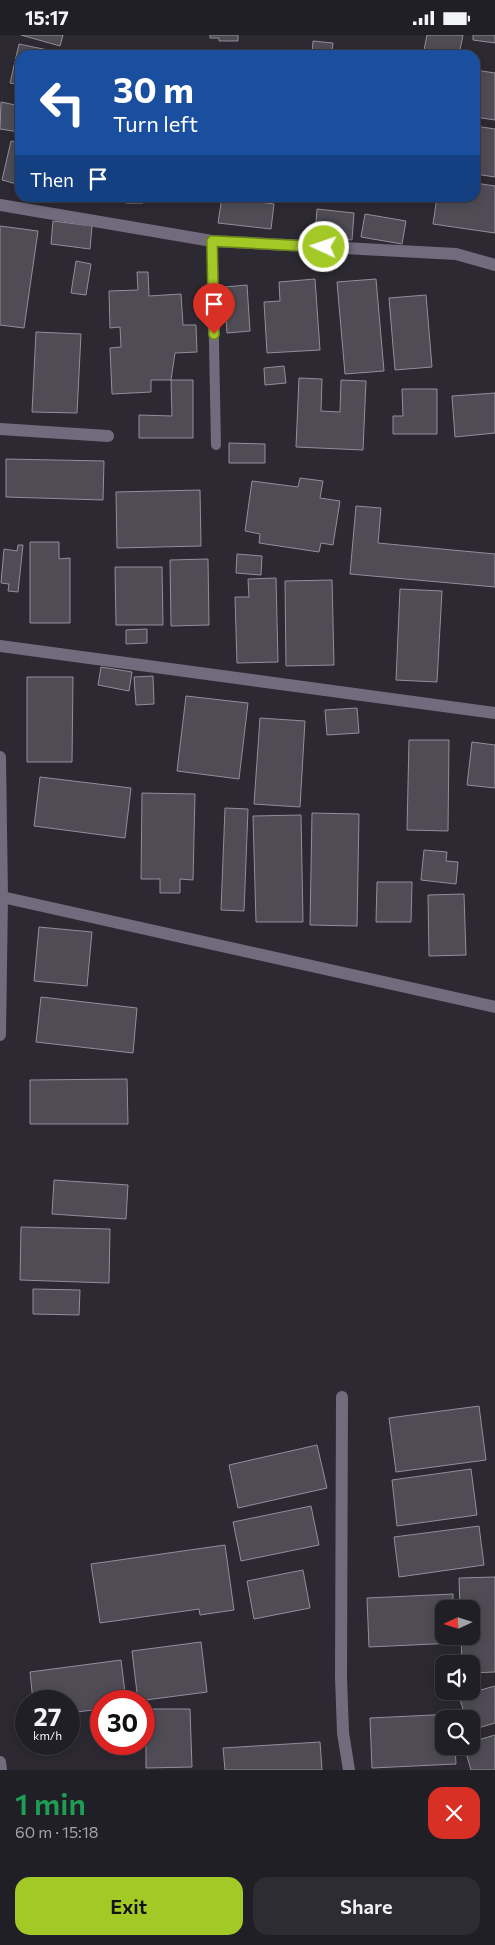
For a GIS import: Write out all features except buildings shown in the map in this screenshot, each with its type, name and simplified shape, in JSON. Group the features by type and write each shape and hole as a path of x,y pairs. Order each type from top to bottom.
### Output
{"street":[{"path":"0,205 212,241 456,255 495,265"},
{"path":"0,429 108,436"},
{"path":"0,646 495,713"},
{"path":"0,757 2,897 0,1035"},
{"path":"2,897 495,1007"},
{"path":"342,1397 341,1677 343,1733 349,1770"},
{"path":"0,1762 1,1770"}],"lane":[{"path":"212,241 216,445"}],"route":[{"path":"214,334 212,241 324,247"}]}
